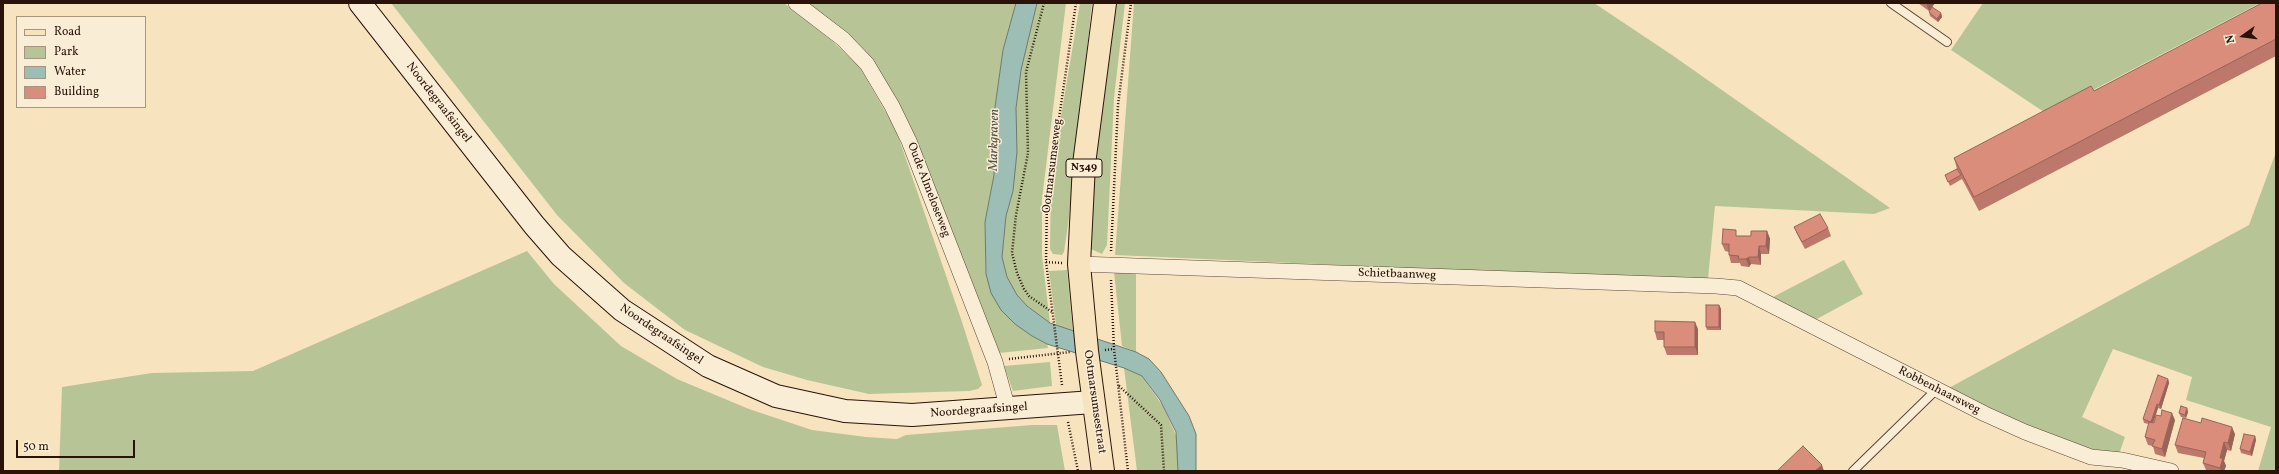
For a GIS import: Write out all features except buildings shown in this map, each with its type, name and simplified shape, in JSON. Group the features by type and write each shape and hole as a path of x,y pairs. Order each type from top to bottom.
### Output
{"main road":[{"name":"Noordegraafsingel","path":"360,3 534,226 561,256 622,310 708,366 776,396 845,412 912,415 1008,410 1094,402"},
{"name":"N349","path":"1079,264 1084,164 1105,3"},
{"name":"Ootmarsumsestraat","path":"1079,264 1085,334 1103,471"}],"street":[{"name":"Oude Almeloseweg","path":"796,3 843,40 867,64 892,106 914,154 995,362 1008,410"},
{"name":"Schietbaanweg","path":"1079,264 1716,286"},
{"name":"Robbenhaarsweg","path":"1716,286 1738,288 1985,414 2059,446 2091,457 2122,460 2171,471"}],"lane":[{"path":"1891,3 1948,42"},
{"path":"1853,471 1937,389"}],"path":[{"path":"1044,3 1026,72 1028,153 1016,215 1012,253 1017,273 1024,289 1029,296 1052,312"},
{"name":"Ootmarsumseweg","path":"995,362 1057,353 1046,262 1047,200 1076,3"},
{"path":"1110,266 1112,197 1118,105 1131,3"},
{"name":"Ootmarsumsestraat","path":"1110,266 1114,349 1128,471"},
{"path":"1118,386 1160,425 1164,471"}],"green space":[{"path":"391,3 784,3 829,38 859,66 896,130 982,385 978,389 969,391 869,394 807,380 763,367 685,330 624,283 557,215"},
{"path":"809,3 1016,3 1003,50 994,114 994,175 985,222 986,274 1032,336 1047,344 1048,348 999,353 915,138 891,90 870,61 850,39"},
{"path":"1037,3 1066,3 1042,199 1042,255 1050,323 1027,306 1017,295 1007,277 1002,257 1006,216 1013,191 1016,108 1021,70"},
{"path":"1080,3 1092,3 1068,225 1064,252 1062,255 1053,254 1050,249 1051,176"},
{"path":"1114,3 1125,3 1114,98 1107,245 1102,254 1091,249 1090,241 1094,167"},
{"path":"1134,3 1594,3 1672,55 1890,208 1874,214 1715,206 1708,279 1650,279 1115,255"},
{"path":"1983,3 2260,3 2047,114 1951,50"},
{"path":"2276,152 2276,471 2258,471 2271,427 2186,400 2192,377 2113,349 2082,417 2125,437 2118,457 2083,451 1947,389 2249,225"},
{"path":"527,251 554,284 621,346 677,379 749,409 812,430 866,437 897,439 906,435 1032,425 1057,425 1065,471 59,471 62,387 152,373 253,371"},
{"path":"1844,260 1863,294 1815,320 1773,297"},
{"path":"1067,270 1073,332 1056,325 1049,271"},
{"path":"1114,272 1136,273 1136,352 1122,346"},
{"path":"1050,362 1052,386 1013,391 1004,366"},
{"path":"1124,368 1142,376 1164,408 1178,440 1178,471 1137,471"}],"water":[{"name":"Markgraven","path":"1016,3 1037,3 1021,70 1016,108 1017,152 1013,191 1006,216 1002,257 1007,277 1017,295 1027,306 1050,323 1136,352 1149,359 1161,372 1189,416 1196,434 1196,471 1178,471 1176,432 1160,400 1142,376 1124,368 1047,344 1032,336 1015,324 1001,310 991,293 986,274 985,222 994,175 994,114 1003,50"}]}
